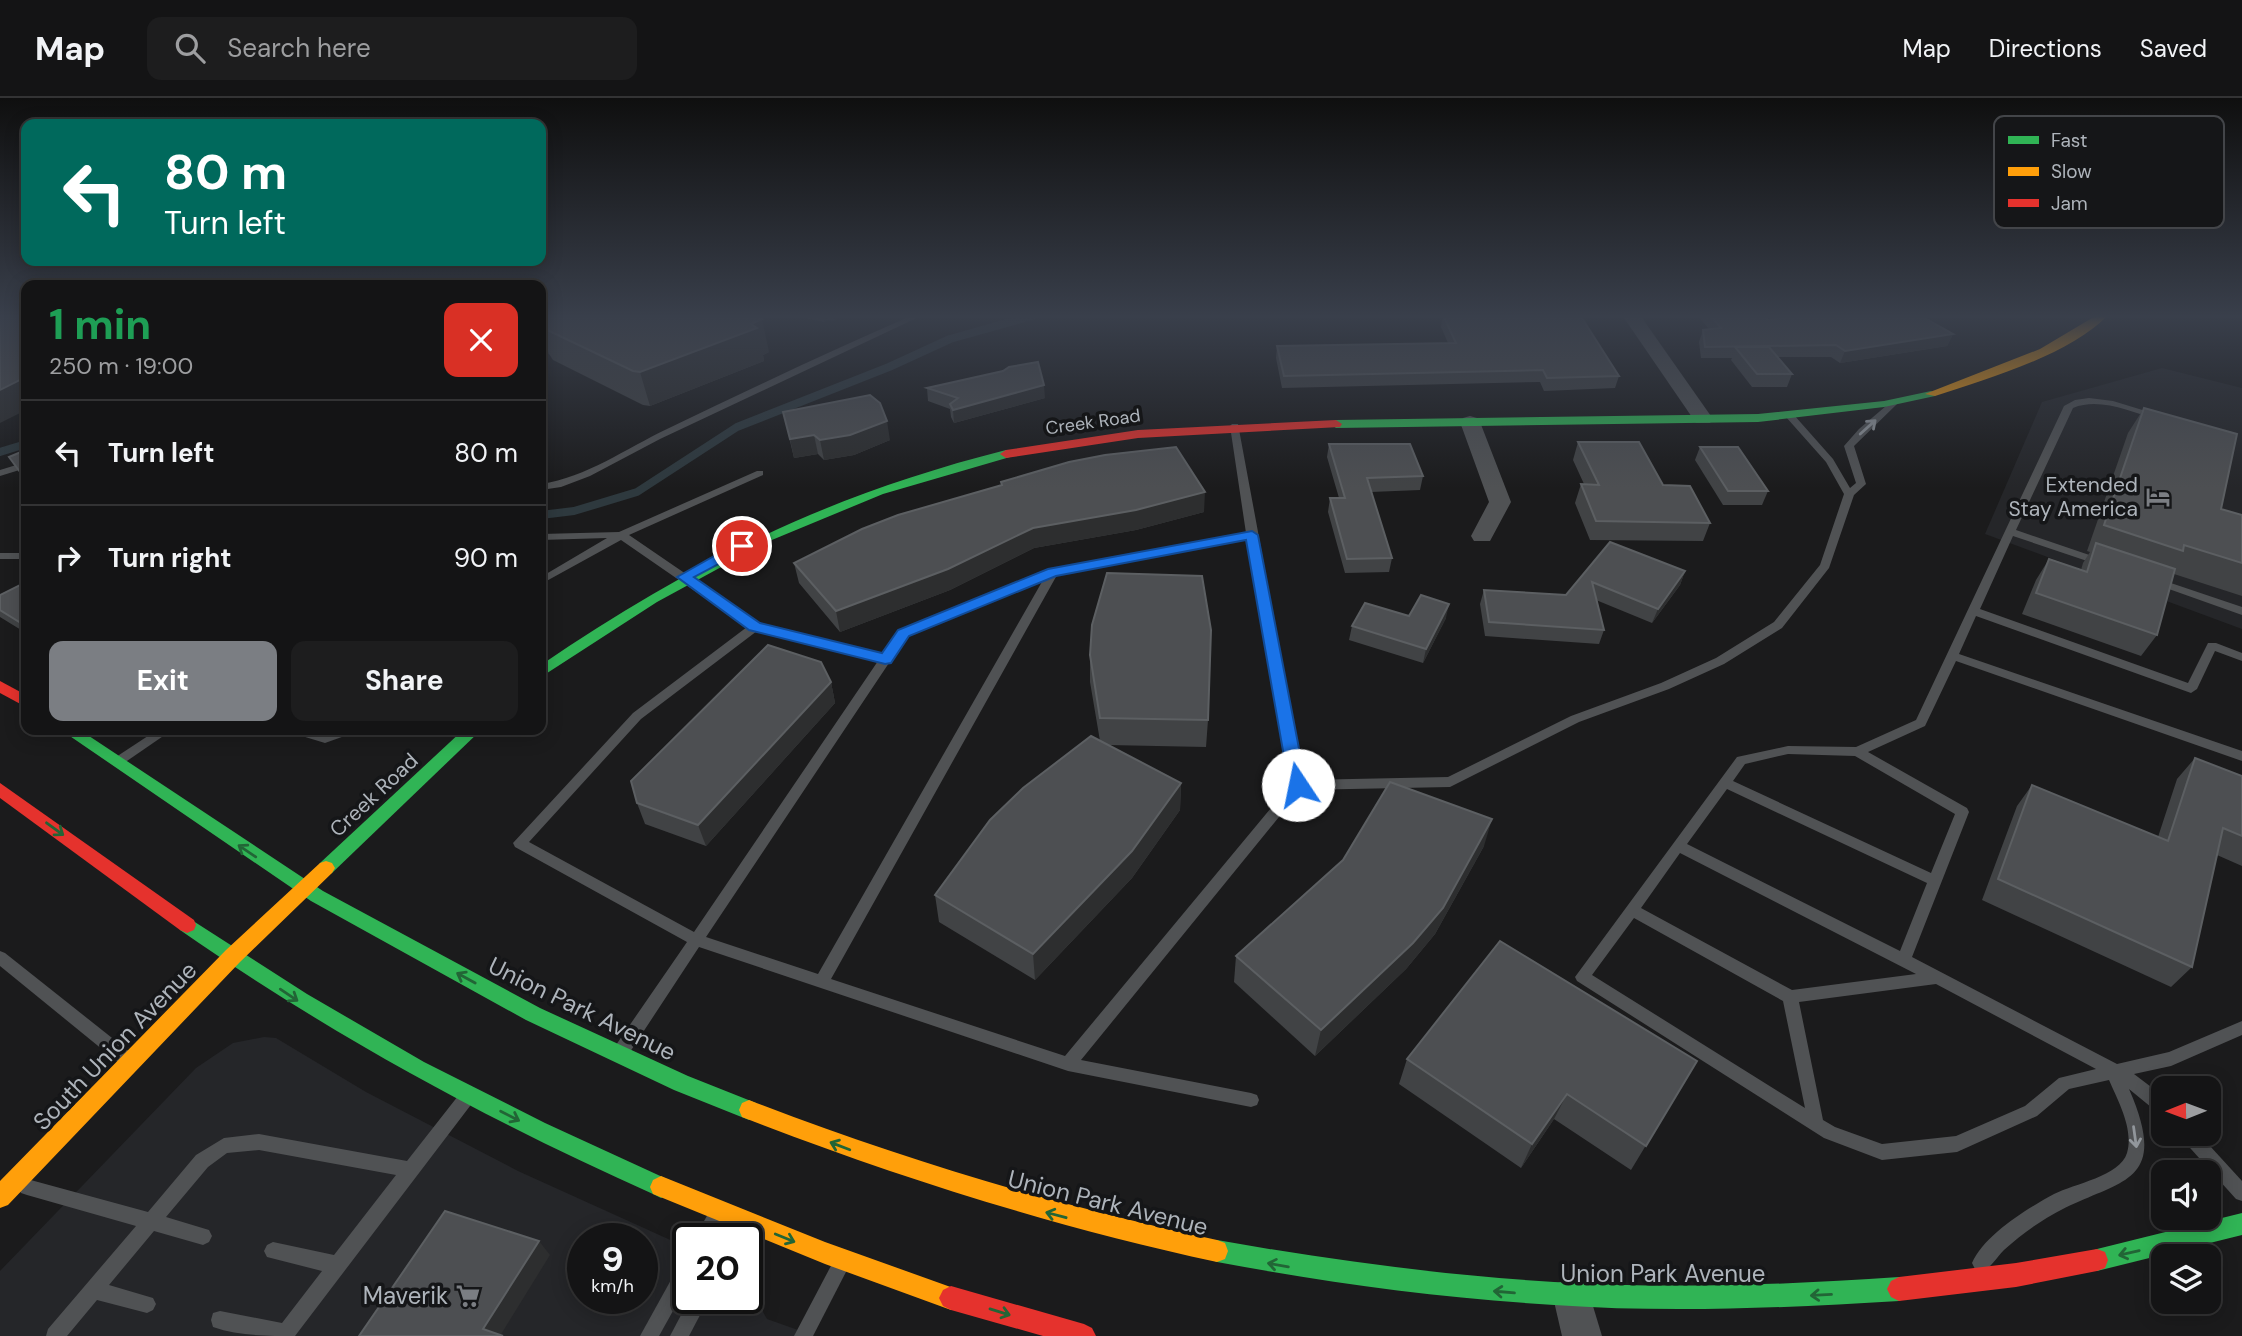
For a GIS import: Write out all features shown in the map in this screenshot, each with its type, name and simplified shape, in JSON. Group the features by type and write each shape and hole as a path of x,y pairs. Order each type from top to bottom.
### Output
{"main road":[{"name":"Creek Road","path":"546,668 588,636 684,577 761,537 885,486 988,457 1084,440 1235,426 1791,417 1924,396 1985,373"},
{"path":"4,688 21,699"},
{"name":"Union Park Avenue","path":"76,735 303,889 526,1011 618,1056 790,1128 880,1161 985,1196 1195,1250 1307,1270 1439,1287 1572,1297 1745,1299 1889,1291 1975,1282 2099,1260 2242,1224"},
{"name":"Creek Road","path":"233,956 468,735"},
{"path":"0,789 295,999 375,1047 468,1095 575,1148 719,1211 844,1260 945,1295 1084,1336"},
{"name":"South Union Avenue","path":"0,1197 233,956"}],"street":[{"path":"1671,373 1703,419"},
{"path":"1470,422 1500,502 1482,536"},
{"path":"1572,1297 1582,1336"}],"lane":[{"path":"546,487 586,476 658,436 794,373"},
{"path":"2165,418 2101,401 2077,401 2069,405 1921,723 1857,752 1788,750 1741,760 1582,977 1830,1133 1882,1152 1956,1144 2031,1111 2065,1083 2171,1059 2242,1028"},
{"path":"1068,1064 1298,785 1450,782 1575,719 1665,686 1720,661 1778,625 1825,566 1849,494 1861,484 1849,446 1852,440 1865,432 1893,403"},
{"path":"1791,417 1830,461 1849,494"},
{"path":"1235,426 1298,785"},
{"path":"0,473 21,467"},
{"path":"546,578 621,535 760,473"},
{"path":"2011,532 2113,567"},
{"path":"546,537 621,535 755,626 885,659"},
{"path":"618,1056 903,633 1053,572 1252,535"},
{"path":"0,556 21,556"},
{"path":"821,982 1053,572"},
{"path":"2139,576 2242,611"},
{"path":"1973,611 2192,689 2212,646 2242,657"},
{"path":"755,626 637,716 520,843 696,940 1068,1064 1251,1100"},
{"path":"1952,656 2242,756"},
{"path":"4,688 21,683"},
{"path":"117,762 158,735"},
{"path":"312,735 325,739 336,735"},
{"path":"1857,752 1962,812 1905,959"},
{"path":"1725,783 1935,881"},
{"path":"1678,846 1905,959 2151,1096"},
{"path":"1632,910 1790,997 1938,977"},
{"path":"0,957 130,1062"},
{"path":"1790,997 1816,1124"},
{"path":"1975,1282 1981,1262 2006,1234 2063,1198 2116,1177 2132,1163 2138,1145 2132,1116 2114,1073"},
{"path":"219,1320 285,1334 468,1095"},
{"path":"55,1336 202,1161 224,1146 259,1142 411,1170"},
{"path":"2199,1146 2242,1193"},
{"path":"13,1183 202,1237"},
{"path":"712,1223 719,1211"},
{"path":"273,1251 338,1265"},
{"path":"803,1336 844,1260"},
{"path":"94,1290 148,1304"},
{"path":"649,1336 672,1295"},
{"path":"679,1336 691,1314"}],"shaded area":[{"path":"2145,373 2181,373 2242,388 2242,629 1985,534 2042,402"},
{"path":"264,1037 276,1038 366,1092 518,1171 633,1223 567,1223 567,1314 658,1314 658,1234 672,1241 672,1314 763,1312 767,1319 815,1336 0,1336 0,1271 196,1068 233,1043"}],"building":[{"path":"0,373 21,373 21,380 0,390"},
{"path":"995,373 1041,373 1044,385 953,410 950,404 958,398 927,388"},
{"path":"1283,373 1423,373 1284,376"},
{"path":"1544,373 1617,373 1619,376 1547,378"},
{"path":"1756,373 1792,374 1757,374"},
{"path":"870,395 880,403 887,421 850,435 820,440 814,435 790,439 783,412"},
{"name":"Extended Stay America","path":"2144,408 2237,434 2221,509 2242,515 2242,563 2184,545 2183,551 2104,525"},
{"path":"1578,442 1639,442 1663,485 1690,486 1710,523 1596,521 1581,484 1599,485"},
{"path":"1329,444 1410,444 1423,476 1367,478 1392,558 1347,559 1330,498 1345,498"},
{"path":"1176,447 1205,492 1136,510 1033,528 948,569 836,611 794,563 862,529 898,515 1002,485 1001,482 1069,462"},
{"path":"1700,447 1738,447 1768,491 1728,491"},
{"path":"21,452 21,473 9,457"},
{"path":"1610,542 1685,571 1658,609 1592,582 1604,630 1489,622 1484,590 1566,595"},
{"path":"2096,543 2175,569 2157,635 2036,593 2049,559 2087,572"},
{"path":"1107,573 1202,576 1211,630 1208,720 1100,718 1090,655 1092,625"},
{"path":"21,584 21,623 0,610 0,595"},
{"path":"1421,595 1449,604 1426,649 1352,626 1365,603 1409,616"},
{"path":"768,645 821,662 831,682 698,825 637,803 631,781"},
{"path":"1091,736 1181,783 1132,851 1033,954 935,895 990,820 1023,788"},
{"path":"2195,758 2242,776 2242,836 2223,828 2192,967 1998,879 2032,785 2168,841"},
{"path":"1390,782 1492,819 1443,908 1413,943 1321,1030 1236,956 1343,860"},
{"path":"1500,941 1697,1061 1646,1146 1567,1094 1532,1144 1407,1059"},
{"name":"Maverik","path":"445,1211 539,1241 483,1329 503,1336 359,1336"}],"waterway":[{"path":"546,514 574,511 637,492 737,427 874,373"},
{"path":"0,452 21,446"}],"traffic: fast":[{"path":"1336,424 1758,418 1884,404 1931,394"},
{"path":"546,669 652,599 763,539 879,491 1006,454"},
{"path":"76,735 317,896 533,1014 681,1083 749,1110"},
{"path":"326,868 468,735"},
{"path":"187,925 300,1000 417,1068 537,1130 661,1187"},
{"path":"2097,1260 2242,1224"},
{"path":"1217,1251 1386,1279 1556,1294 1727,1297 1899,1289"}],"traffic: slow":[{"path":"1931,394 1993,373"},
{"path":"0,1197 233,956 326,868"},
{"path":"749,1110 863,1153 979,1191 1097,1224 1217,1251"},
{"path":"661,1187 825,1253 951,1298"}],"traffic: jam":[{"path":"1006,454 1138,434 1336,424"},
{"path":"0,686 21,699"},
{"path":"0,789 187,925"},
{"path":"1899,1289 2016,1275 2097,1260"},
{"path":"951,1298 1084,1336"}],"place":[{"name":"Extended Stay America","path":"2158,497"},
{"name":"Maverik","path":"468,1296"}],"route":[{"path":"742,546 684,577 755,626 885,659 903,633 1053,572 1252,535 1298,785"}]}
